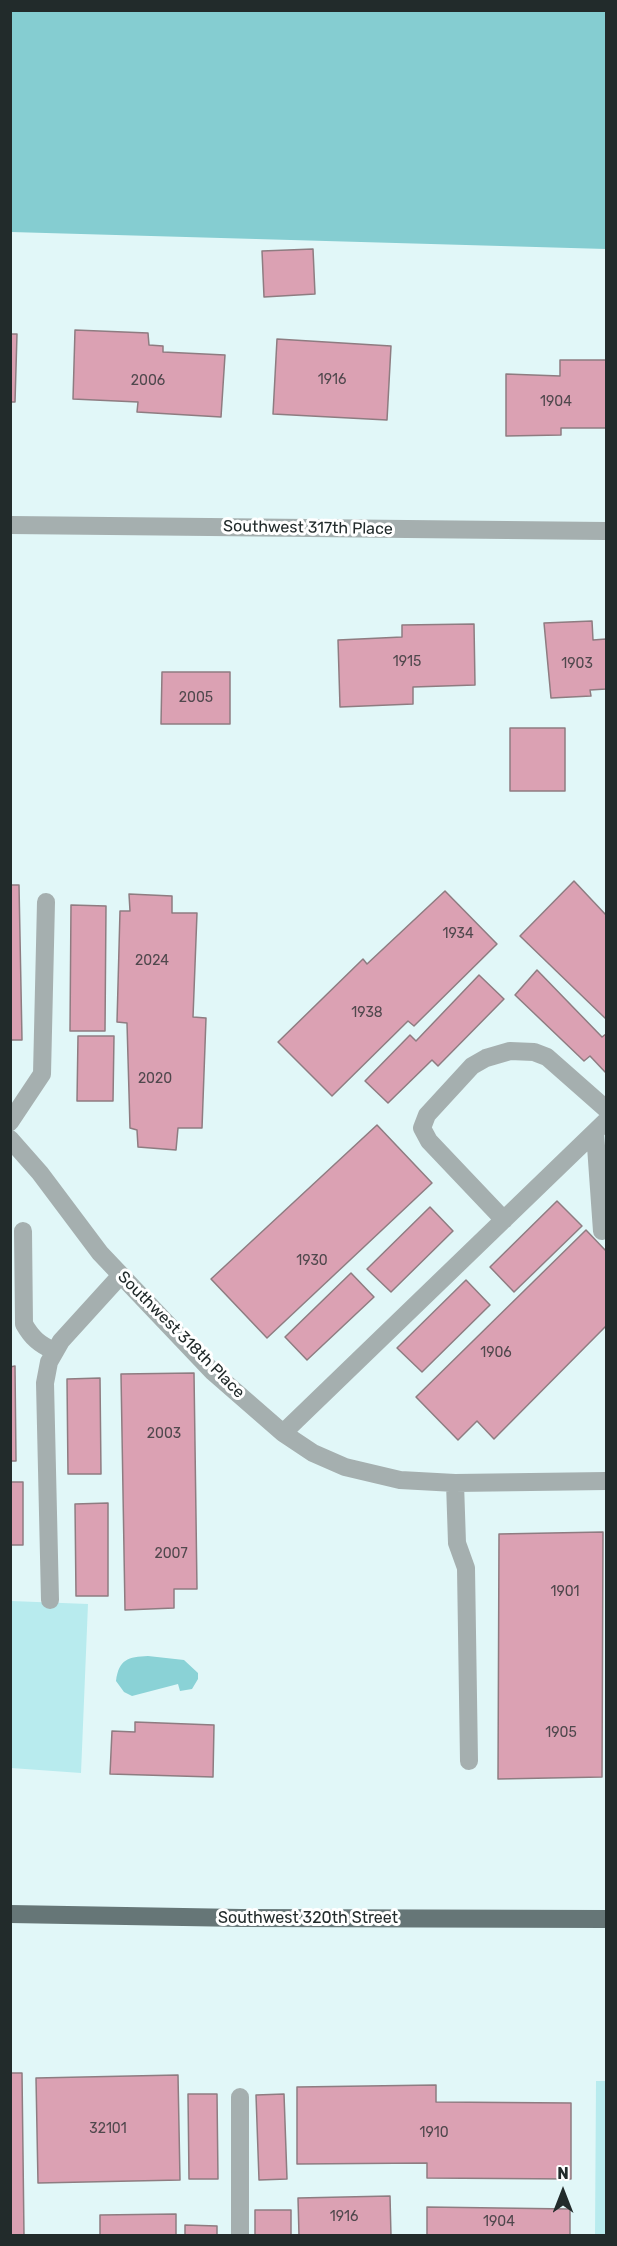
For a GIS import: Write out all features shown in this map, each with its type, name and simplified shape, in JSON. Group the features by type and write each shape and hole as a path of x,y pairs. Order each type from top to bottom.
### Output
{"main road":[{"name":"Southwest 320th Street","path":"10,1914 606,1920"}],"street":[{"name":"Southwest 317th Place","path":"10,525 606,531"},
{"path":"10,1122 42,1074 46,902"},
{"path":"504,1220 429,1140 422,1128 427,1115 472,1066 486,1058 510,1051 534,1052 547,1057 606,1109"},
{"path":"283,1433 601,1126"},
{"path":"601,1126 602,1231"},
{"name":"Southwest 318th Place","path":"10,1139 40,1173 100,1253 213,1372 283,1433 313,1453 345,1467 399,1480 455,1483 606,1481"},
{"path":"23,1231 24,1324 31,1336 54,1351"},
{"path":"50,1600 45,1383 49,1362 54,1351 121,1275"},
{"path":"455,1483 455,1534 466,1568 469,1761"},
{"path":"240,2097 240,2235"}],"shaded area":[{"path":"11,10 606,11 606,249 11,232"},
{"path":"11,1601 88,1604 81,1773 11,1768"},
{"path":"148,1656 184,1660 198,1673 198,1679 192,1689 180,1691 178,1684 132,1696 124,1692 116,1681 119,1668 130,1659"},
{"path":"596,2081 606,2081 606,2235 595,2235"}],"building":[{"path":"313,249 315,294 264,297 262,251"},
{"path":"75,330 148,333 149,345 163,346 163,352 225,355 221,417 137,412 138,402 73,399"},
{"path":"10,334 17,334 15,402 10,402"},
{"path":"277,339 391,346 387,420 273,414"},
{"path":"560,360 606,360 606,428 561,428 561,435 506,436 506,374 560,376"},
{"path":"592,621 593,640 606,639 606,689 590,690 591,696 551,698 544,623"},
{"path":"474,624 475,685 413,687 413,704 340,707 338,640 402,637 402,625"},
{"path":"162,672 230,672 230,724 161,724"},
{"path":"510,728 565,728 565,791 510,791"},
{"path":"574,881 606,915 606,1019 520,936"},
{"path":"10,885 19,885 22,1040 10,1040"},
{"path":"445,891 497,944 414,1026 408,1021 332,1096 278,1042 363,959 367,964"},
{"path":"129,894 172,896 172,913 197,913 193,1017 206,1018 202,1128 178,1128 176,1150 138,1147 137,1130 130,1128 127,1023 117,1022 120,911 130,911"},
{"path":"71,905 106,906 105,1031 70,1031"},
{"path":"537,970 602,1037 606,1034 606,1073 590,1056 584,1061 515,995"},
{"path":"479,975 504,999 438,1066 432,1060 388,1103 365,1081 410,1035 416,1041"},
{"path":"78,1036 114,1036 113,1101 77,1101"},
{"path":"377,1125 432,1183 267,1338 211,1279"},
{"path":"557,1201 582,1226 514,1292 490,1267"},
{"path":"430,1207 453,1231 391,1292 367,1269"},
{"path":"586,1230 606,1251 606,1326 494,1439 477,1421 458,1440 416,1397"},
{"path":"351,1273 374,1297 307,1360 285,1337"},
{"path":"466,1280 490,1305 422,1372 397,1348"},
{"path":"15,1366 16,1461 10,1461 10,1367"},
{"path":"194,1373 197,1589 174,1589 174,1608 125,1610 121,1374"},
{"path":"100,1378 101,1474 68,1474 67,1379"},
{"path":"10,1482 23,1482 23,1545 10,1545"},
{"path":"108,1503 108,1596 76,1596 75,1504"},
{"path":"603,1532 602,1777 498,1779 499,1534"},
{"path":"135,1722 214,1725 213,1777 110,1774 112,1731 135,1732"},
{"path":"10,2073 22,2073 24,2236 10,2236"},
{"path":"178,2075 180,2180 38,2183 36,2078"},
{"path":"436,2085 436,2102 571,2103 571,2179 427,2178 427,2163 297,2164 297,2087"},
{"path":"188,2094 217,2094 218,2179 189,2179"},
{"path":"284,2094 287,2179 259,2180 256,2095"},
{"path":"390,2196 391,2236 299,2236 298,2198"},
{"path":"427,2207 570,2209 570,2236 427,2236"},
{"path":"255,2210 291,2210 291,2236 255,2236"},
{"path":"176,2214 176,2236 100,2236 100,2215"},
{"path":"185,2225 217,2226 217,2236 185,2236"}]}
